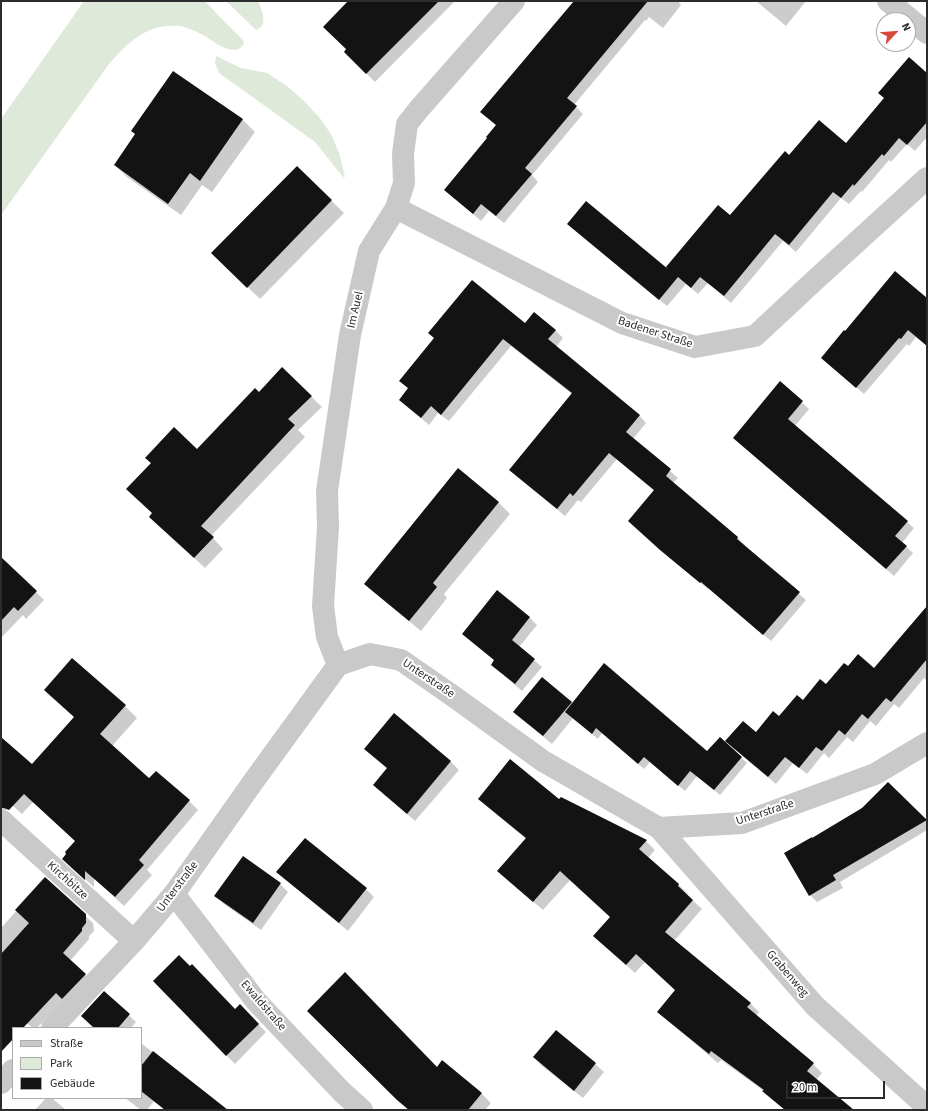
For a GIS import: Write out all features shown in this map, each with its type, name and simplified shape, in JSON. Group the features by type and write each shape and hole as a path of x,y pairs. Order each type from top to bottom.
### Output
{"street":[{"name":"Im Auel","path":"338,665 327,637 323,606 328,527 327,491 350,335 369,252 396,208 404,183 404,154 407,124 514,1"},
{"path":"888,1 927,33"},
{"name":"Badener Straße","path":"396,208 622,323 696,347 755,336 814,280 927,178"},
{"name":"Unterstraße","path":"53,1027 134,941 174,894 338,665 370,654 401,660 543,762 659,828 742,823 875,774 927,744"},
{"name":"Kirchbitze","path":"1,820 134,941"},
{"name":"Grabenweg","path":"659,828 815,1006 927,1108"},
{"name":"Ewaldstraße","path":"174,894 256,1001 342,1092 362,1110"},
{"path":"1,1083 12,1071"}],"green space":[{"path":"84,1 205,1 243,40 244,44 237,49 230,50 197,32 179,26 168,26 152,29 132,41 109,64 1,215 1,119"},
{"path":"226,1 258,1 263,17 260,28 256,30"},
{"path":"216,56 241,68 267,73 287,86 304,101 319,117 331,134 339,153 345,177 343,177 315,142 219,73 215,63"}],"building":[{"path":"348,1 439,1 366,74 344,52 346,49 323,27"},
{"path":"574,1 648,1 567,98 577,106 525,168 532,174 496,216 481,204 473,214 444,190 496,125 480,112"},
{"path":"909,57 927,73 927,122 907,145 899,138 884,156 882,154 854,186 853,184 841,198 833,192 789,245 775,234 724,296 700,277 691,288 678,277 659,300 567,224 586,201 668,269 666,267 718,205 730,215 785,151 789,155 819,120 846,143 884,98 878,93"},
{"path":"173,71 243,119 200,181 190,173 168,204 114,165 135,134 131,131"},
{"path":"297,166 332,200 247,288 211,253"},
{"path":"895,271 927,298 927,346 908,330 901,339 899,338 856,388 821,358"},
{"path":"472,280 525,323 534,312 556,330 548,339 640,415 626,432 671,469 666,476 800,592 763,635 701,582 700,583 660,550 628,521 654,490 609,453 573,496 570,493 557,509 509,470 572,393 503,339 441,415 431,406 421,418 399,400 408,388 399,381 434,338 428,333"},
{"path":"282,367 312,396 288,419 295,425 201,526 214,537 194,558 149,517 152,513 126,489 151,463 145,458 174,427 197,449 255,388 259,392"},
{"path":"780,381 803,401 788,419 908,521 895,536 907,546 886,569 733,438"},
{"path":"458,468 499,502 433,583 437,587 409,621 364,584"},
{"path":"1,557 37,591 18,611 14,607 1,621"},
{"path":"497,590 530,617 512,640 535,659 515,684 491,665 494,660 462,634"},
{"path":"927,606 927,659 891,702 886,698 868,719 862,714 845,735 839,730 822,751 816,747 799,768 785,757 768,777 725,741 743,721 756,732 773,711 779,716 797,695 803,700 820,679 826,684 844,663 848,666 858,654 874,668"},
{"path":"72,658 126,705 100,734 149,778 156,771 190,800 139,860 144,865 115,897 85,871 85,880 62,859 66,854 65,852 75,841 24,794 9,810 1,808 1,737 32,764 74,717 44,690"},
{"path":"604,663 707,751 720,737 742,757 714,790 690,771 678,786 644,757 638,764 596,728 592,734 565,712"},
{"path":"542,677 572,702 543,736 513,712"},
{"path":"394,713 451,761 407,814 373,785 387,768 364,749"},
{"path":"510,759 559,799 561,797 647,840 639,849 679,884 678,886 693,900 665,932 751,1003 747,1007 814,1063 807,1071 854,1110 785,1110 762,1091 764,1090 711,1051 709,1054 657,1012 675,990 636,954 626,965 593,936 610,917 560,871 533,902 497,871 526,838 478,799"},
{"path":"888,782 927,820 833,875 836,880 809,896 784,853 862,808"},
{"path":"305,838 367,888 339,923 276,872"},
{"path":"243,856 281,883 253,923 214,896"},
{"path":"45,877 86,914 86,923 82,928 82,931 63,953 86,974 62,999 56,993 24,1027 12,1027 12,1040 1,1052 1,954 29,923 15,910"},
{"path":"179,955 190,966 192,964 235,1009 240,1004 259,1024 226,1056 153,981"},
{"path":"345,972 437,1067 442,1060 482,1093 468,1110 409,1110 307,1011"},
{"path":"104,991 130,1014 119,1027 93,1027 81,1016"},
{"path":"556,1030 596,1063 574,1091 533,1057"},
{"path":"153,1051 228,1110 165,1110 142,1092 142,1065"}]}
